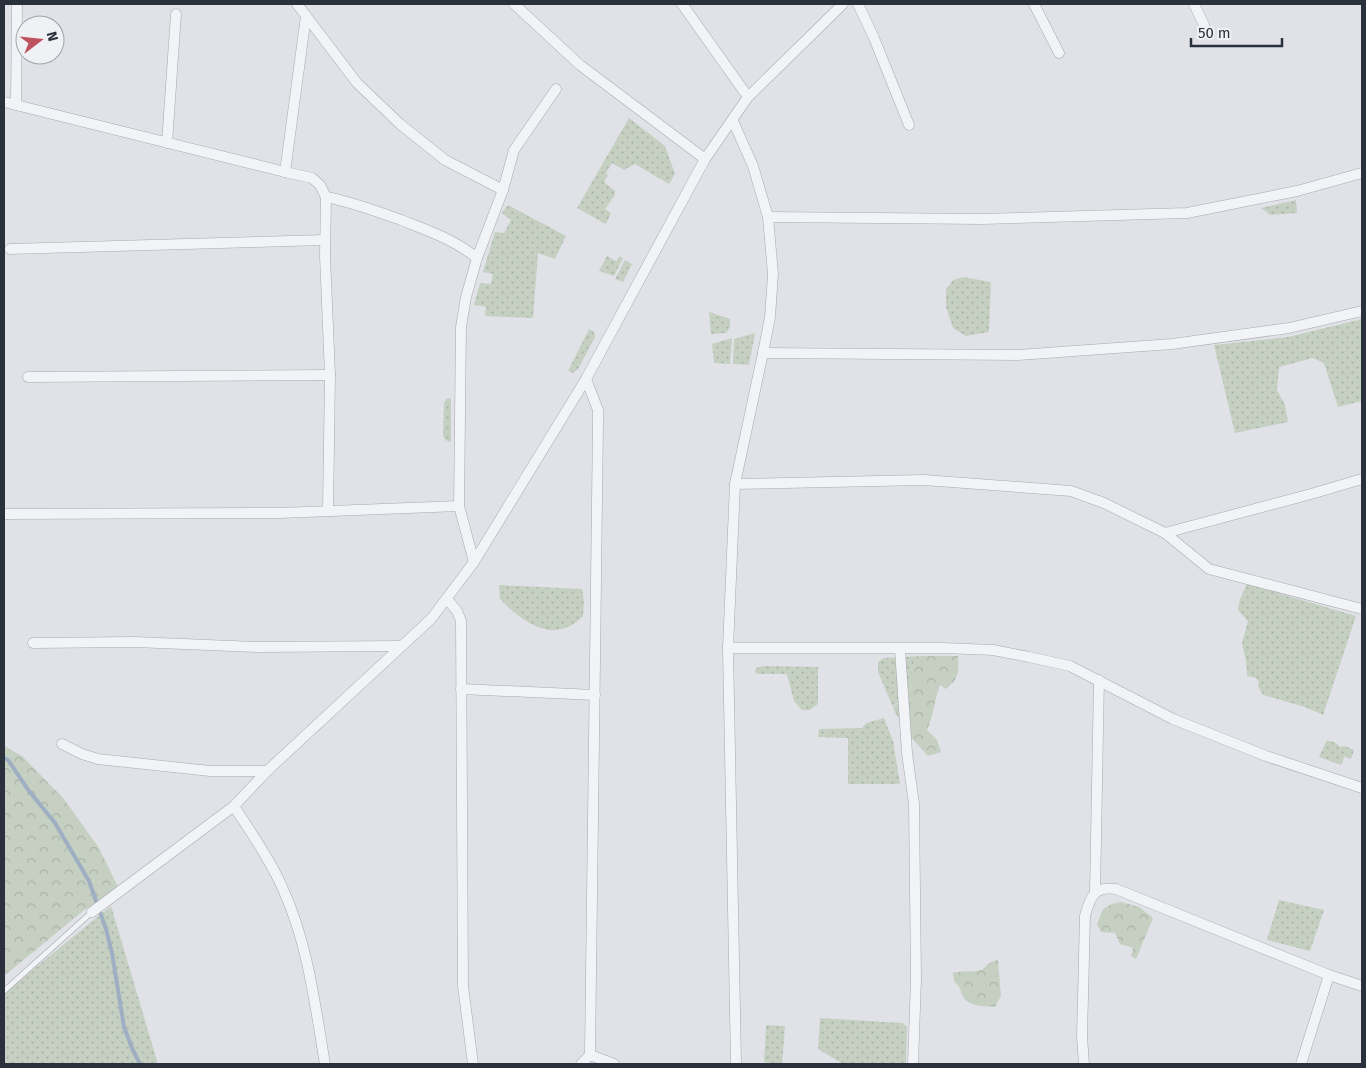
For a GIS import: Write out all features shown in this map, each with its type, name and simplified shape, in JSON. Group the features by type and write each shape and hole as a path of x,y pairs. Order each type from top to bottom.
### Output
{"street":[{"path":"16,105 17,4"},
{"path":"296,4 357,83 400,124 444,160 503,190"},
{"path":"514,4 580,65 705,159"},
{"path":"682,4 748,96"},
{"path":"92,912 234,806 267,771 431,619 474,562 586,379 705,159 733,121 748,96 843,4"},
{"path":"858,4 909,125"},
{"path":"1034,4 1059,54"},
{"path":"1194,4 1204,25"},
{"path":"167,143 176,14"},
{"path":"286,172 306,16"},
{"path":"474,562 460,506 461,327 466,297 477,258 503,190 514,150 556,89"},
{"path":"4,102 312,178 320,185 326,197 325,240 330,375 328,511"},
{"path":"733,121 753,166 768,217 774,274 770,317 735,484 728,648 736,1064"},
{"path":"768,217 982,218 1187,213 1297,191 1362,173"},
{"path":"326,197 362,206 438,234 461,245 477,258"},
{"path":"10,249 325,240"},
{"path":"763,353 1028,355 1172,344 1289,328 1362,311"},
{"path":"28,377 330,375"},
{"path":"581,1064 590,1055 598,410 586,379"},
{"path":"1165,533 1362,479"},
{"path":"735,484 924,480 1071,491 1104,503 1165,533 1209,569 1362,609"},
{"path":"4,514 280,513 460,506"},
{"path":"447,599 457,611 461,621 463,986 473,1064"},
{"path":"34,643 135,642 258,647 401,646"},
{"path":"728,648 992,650 1070,666 1173,719 1266,756 1361,784"},
{"path":"900,649 907,753 914,804 916,979 913,1064"},
{"path":"1084,1064 1082,1037 1085,916 1089,902 1095,892 1099,680"},
{"path":"461,689 595,695"},
{"path":"62,744 82,754 98,759 210,771 267,771"},
{"path":"234,806 269,862 283,889 299,930 325,1064"},
{"path":"1095,892 1106,887 1116,889 1329,975 1362,986"},
{"path":"1301,1064 1329,975"},
{"path":"590,1055 614,1064"}],"lane":[{"path":"4,991 92,912"}],"green space":[{"path":"629,118 665,146 675,174 669,184 635,164 624,170 612,163 606,173 608,175 604,182 615,191 615,195 605,209 611,213 606,224 577,208"},
{"path":"1296,200 1297,213 1270,215 1261,208"},
{"path":"508,205 566,236 555,259 538,253 533,318 485,316 486,307 474,305 480,283 491,284 493,274 483,272 495,232 504,233 511,220 502,213"},
{"path":"607,256 616,261 620,256 623,258 614,276 599,271"},
{"path":"625,260 632,264 623,282 615,279"},
{"path":"963,277 991,282 989,332 966,336 953,328 946,307 946,290 953,280"},
{"path":"709,312 730,319 730,327 726,333 711,334"},
{"path":"1362,319 1362,401 1338,407 1324,363 1313,358 1279,367 1277,390 1285,405 1288,422 1235,433 1214,345 1288,337"},
{"path":"589,329 595,333 595,337 578,369 573,373 568,371"},
{"path":"755,333 749,365 733,364 734,339"},
{"path":"732,338 730,364 714,363 712,344"},
{"path":"451,398 451,442 445,440 443,435 444,403 446,399"},
{"path":"1247,584 1356,616 1323,715 1305,707 1263,695 1256,678 1247,676 1242,643 1248,621 1238,610 1240,599"},
{"path":"499,585 582,589 584,600 583,616 572,625 561,629 550,630 539,627 518,616 500,599"},
{"path":"920,656 911,666 912,680 910,690 893,707 878,672 878,662 884,658"},
{"path":"920,656 958,656 956,678 946,689 940,685 927,730 937,740 941,752 928,756 906,732 893,708 910,690 912,680 911,666"},
{"path":"763,666 818,667 818,704 810,710 802,710 794,701 787,674 758,674 755,672 756,668"},
{"path":"884,718 893,741 900,784 848,784 848,738 818,737 819,729 862,728 866,723"},
{"path":"1327,740 1336,743 1340,747 1345,746 1354,750 1351,759 1345,756 1341,765 1319,757"},
{"path":"4,746 22,756 64,799 99,848 118,887 83,911 4,976"},
{"path":"1279,900 1324,910 1310,951 1267,940"},
{"path":"1121,902 1139,907 1153,918 1136,959 1131,956 1133,948 1120,944 1115,933 1101,932 1097,924 1103,909"},
{"path":"111,906 158,1064 4,1064 4,993"},
{"path":"998,960 1001,996 995,1007 968,1002 954,981 953,973 981,970 991,962"},
{"path":"820,1018 902,1023 907,1027 906,1064 843,1064 818,1049"},
{"path":"766,1025 785,1026 782,1064 764,1062"}],"waterway":[{"path":"4,758 8,760 29,791 55,823 89,881 106,929 112,953 124,1027 140,1064"}]}
